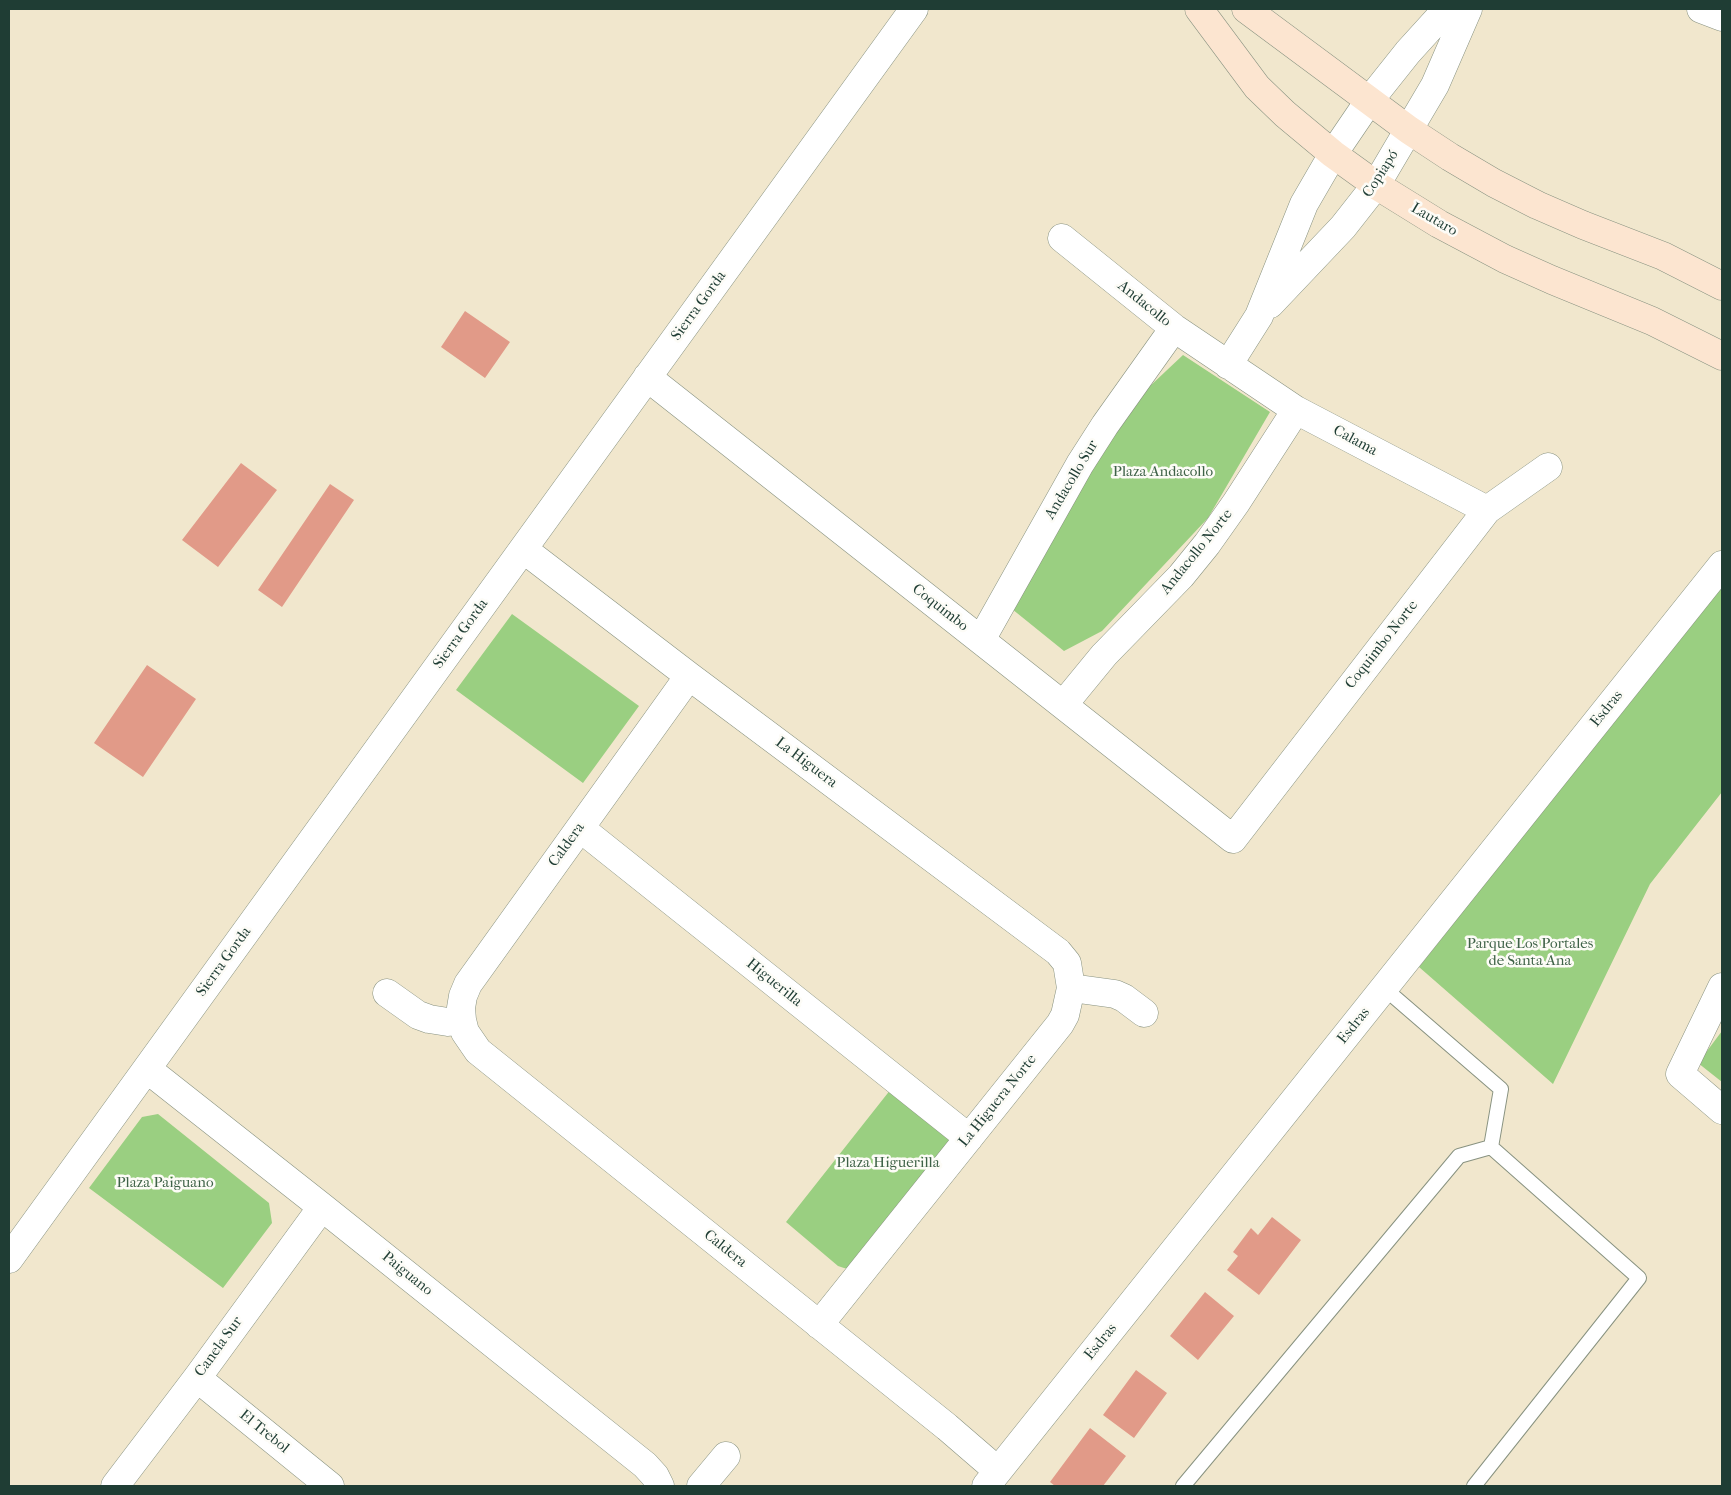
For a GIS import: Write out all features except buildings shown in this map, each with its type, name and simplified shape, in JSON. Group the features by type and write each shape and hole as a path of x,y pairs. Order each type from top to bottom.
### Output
{"street":[{"name":"Sierra Gorda","path":"9,1260 914,9"},
{"name":"Lautaro","path":"1199,9 1257,87 1285,114 1333,154 1376,185 1439,224 1505,259 1652,321 1722,356"},
{"path":"1246,9 1409,130 1494,183 1538,205 1663,256 1722,286"},
{"name":"Copiapó","path":"1228,365 1259,316 1304,204 1333,154 1369,100 1447,9"},
{"name":"Copiapó","path":"1259,316 1343,227 1376,185 1435,85 1468,9"},
{"path":"1701,9 1722,17"},
{"name":"Andacollo","path":"1062,238 1174,328 1228,365"},
{"name":"Andacollo Sur","path":"981,640 1080,464 1174,328"},
{"name":"Calama","path":"1228,365 1296,410 1487,510"},
{"name":"Coquimbo","path":"647,377 1233,839"},
{"name":"Andacollo Norte","path":"1063,705 1104,655 1181,576 1202,550 1236,503 1296,410"},
{"name":"Coquimbo Norte","path":"1233,839 1487,510 1548,467"},
{"name":"La Higuera","path":"523,549 689,676 1058,952 1067,963 1071,988"},
{"name":"Esdras","path":"992,1479 1722,565"},
{"name":"Caldera","path":"689,676 468,984 462,1002 462,1020 465,1032 478,1051 947,1427 992,1479"},
{"name":"Higuerilla","path":"580,828 969,1138"},
{"path":"1722,987 1680,1074 1722,1110"},
{"path":"1071,988 1115,994 1124,998 1144,1013"},
{"name":"La Higuera Norte","path":"820,1325 1060,1024 1065,1015 1071,988"},
{"path":"387,993 418,1014 429,1019 448,1022 462,1020"},
{"name":"Paiguano","path":"147,1069 645,1465 655,1476 660,1486"},
{"name":"Canela Sur","path":"115,1486 197,1378 322,1207"},
{"name":"El Trebol","path":"197,1378 330,1486"},
{"path":"701,1486 726,1456"}],"lane":[{"path":"1384,988 1501,1089 1491,1147"},
{"path":"1183,1486 1459,1156 1491,1147"},
{"path":"1474,1486 1638,1278 1491,1147"}],"green space":[{"name":"Plaza Andacollo","path":"1183,355 1270,412 1208,518 1102,631 1064,651 1012,609 1080,486 1132,403"},
{"name":"Parque Los Portales de Santa Ana","path":"1722,583 1722,792 1650,884 1553,1084 1419,967"},
{"path":"512,614 639,706 583,783 456,690"},
{"path":"1722,1031 1722,1082 1698,1063"},
{"name":"Plaza Higuerilla","path":"891,1089 951,1142 849,1269 844,1268 838,1266 786,1222"},
{"name":"Plaza Paiguano","path":"158,1114 269,1203 272,1223 223,1288 89,1188 142,1117"}]}
